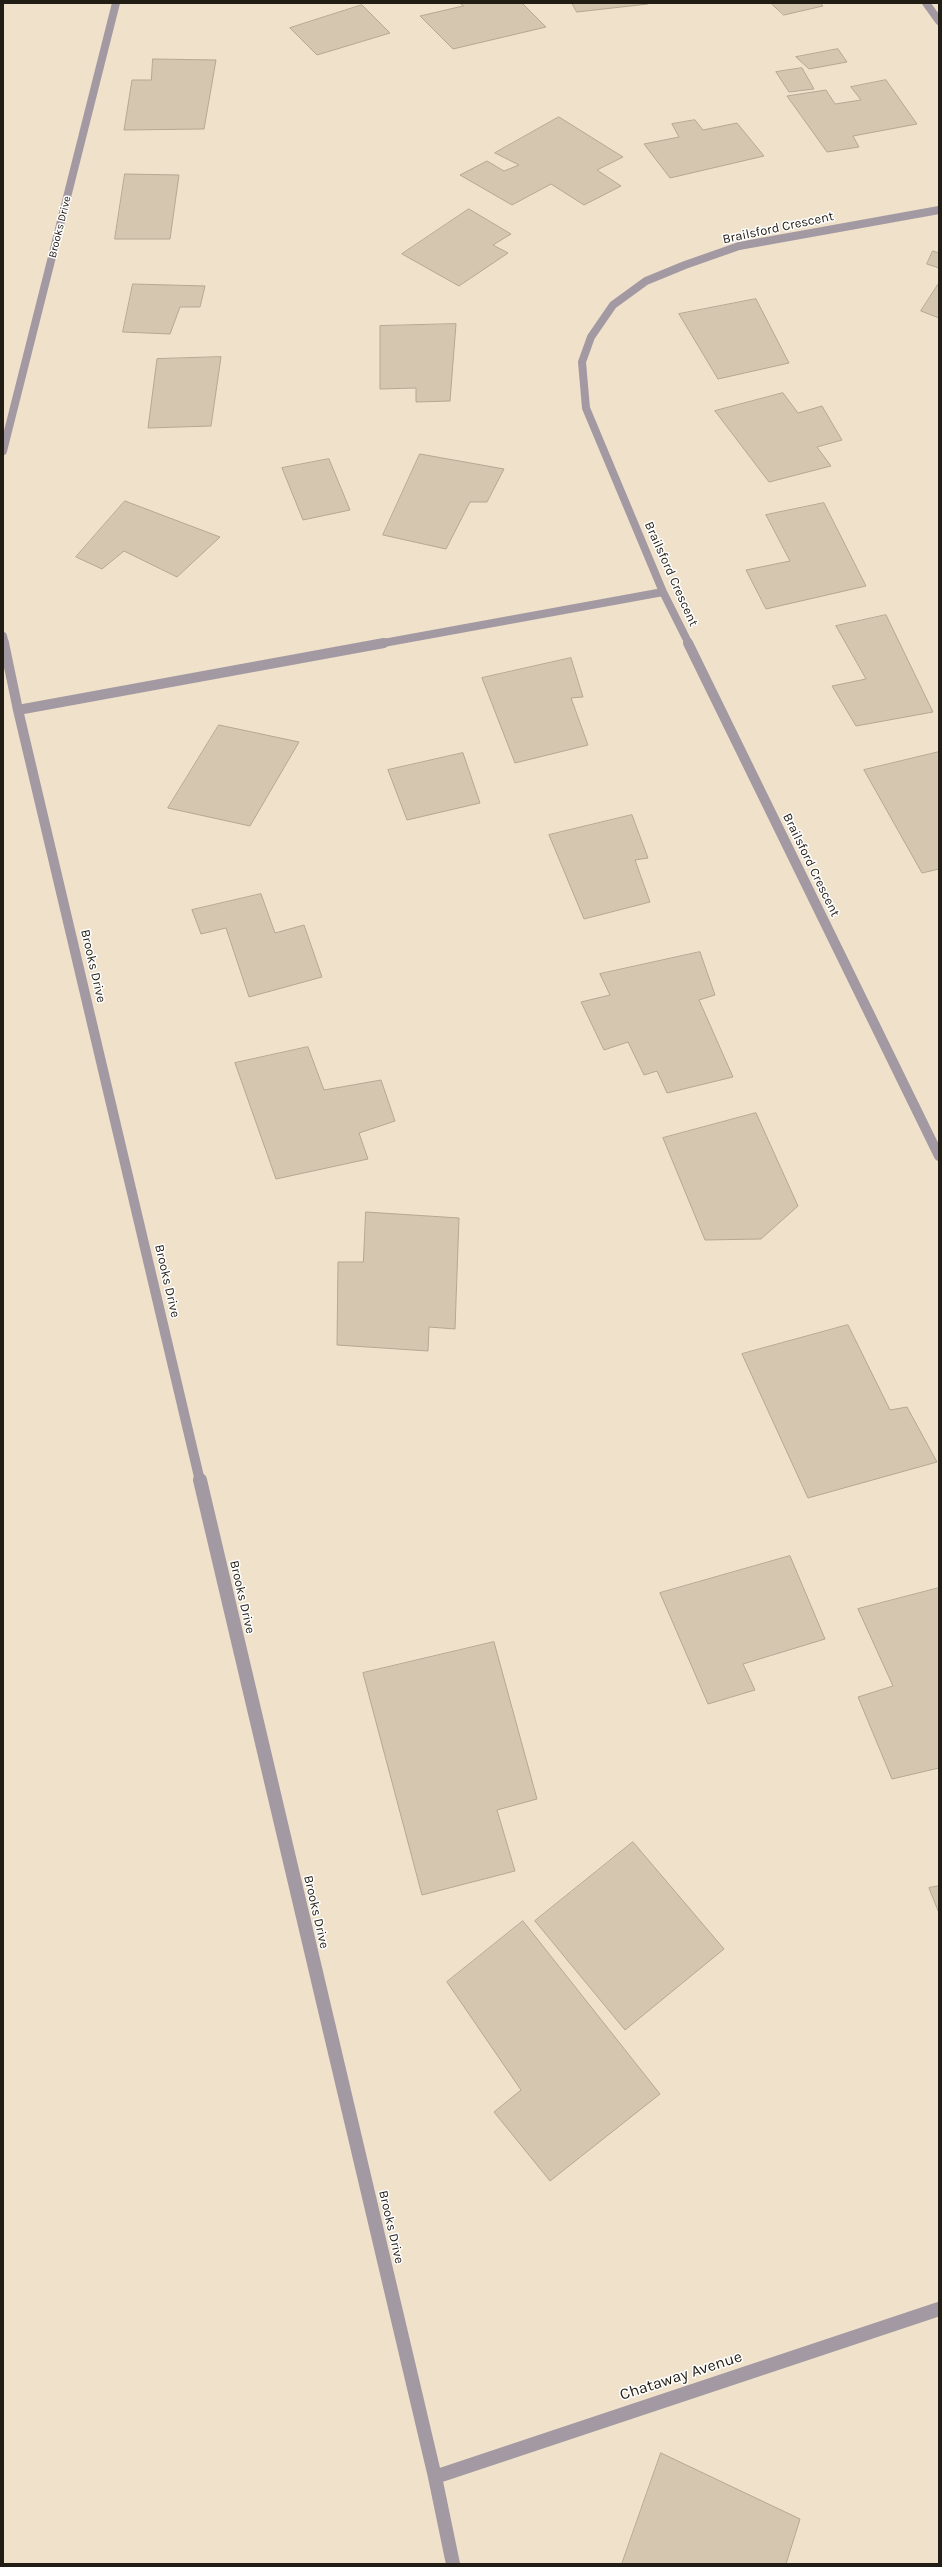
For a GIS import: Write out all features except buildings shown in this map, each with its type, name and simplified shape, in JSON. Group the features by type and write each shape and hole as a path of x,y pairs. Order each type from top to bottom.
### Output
{"street":[{"name":"Brooks Drive","path":"3,451 116,3"},
{"path":"926,3 939,21"},
{"name":"Brailsford Crescent","path":"939,210 739,246 646,282 613,305 590,337 582,362 586,408 663,592 939,1156"},
{"path":"18,710 663,592"},
{"name":"Brooks Drive","path":"3,636 18,710 435,2477 453,2564"},
{"name":"Chataway Avenue","path":"435,2477 939,2309"}]}
